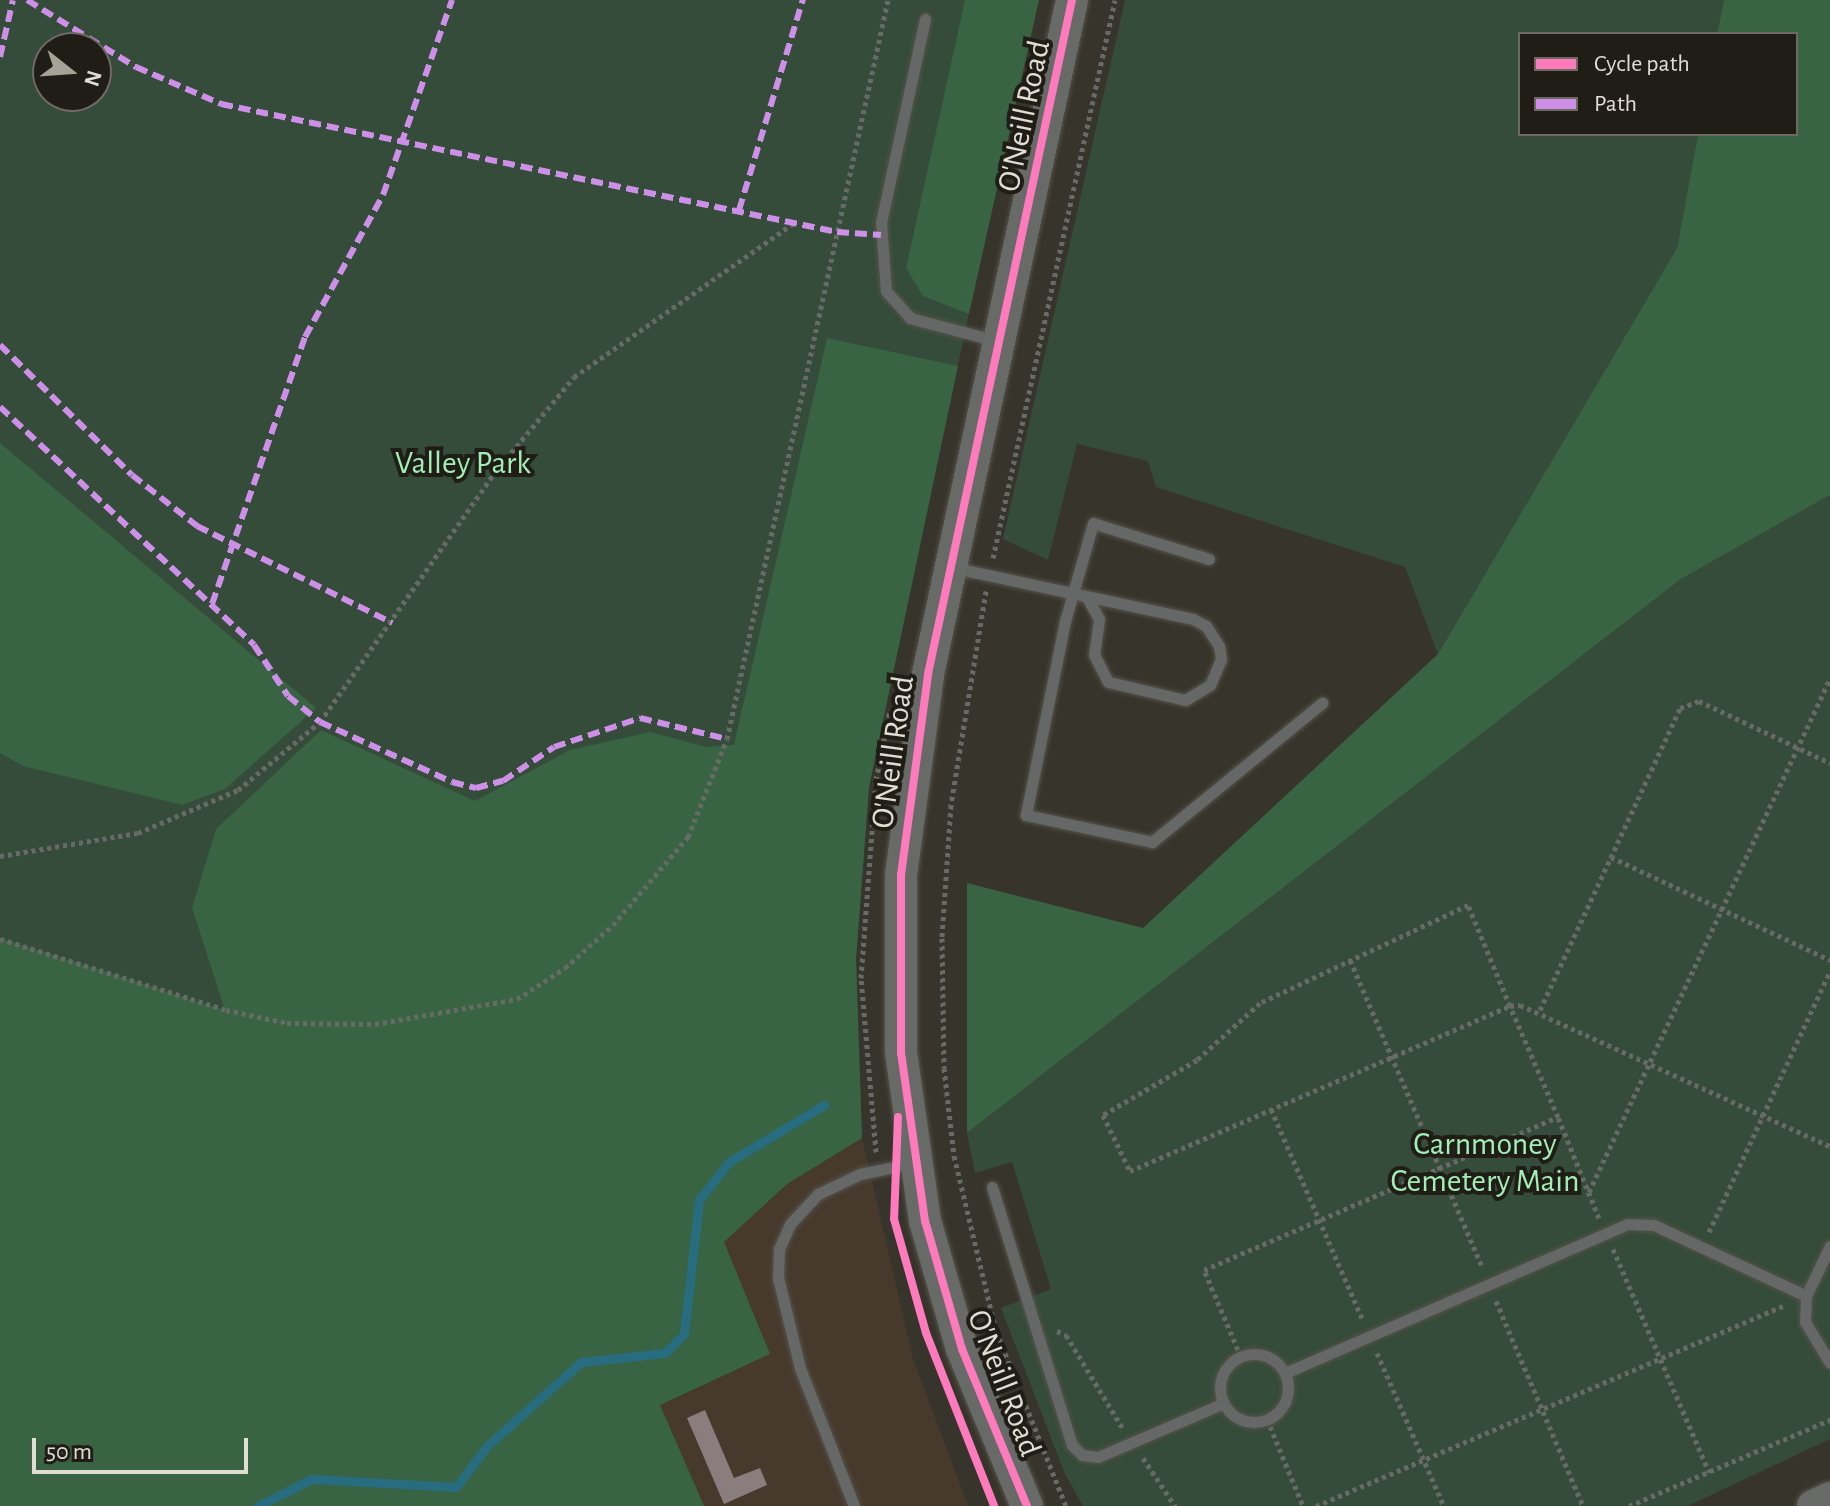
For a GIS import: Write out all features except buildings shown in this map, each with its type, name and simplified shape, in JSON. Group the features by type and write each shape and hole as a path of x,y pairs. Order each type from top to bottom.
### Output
{"main road":[{"name":"O'Neill Road","path":"1027,1506 962,1349 928,1234 914,1163 901,1053 901,875 918,731 950,567 1072,0"},
{"path":"1813,1506 1830,1498"}],"lane":[{"path":"925,19 881,222 886,291 910,318 999,342"},
{"path":"1209,559 1093,523 1082,595 1065,621 1026,815 1152,842 1322,703"},
{"path":"950,567 1082,595 1206,626 1221,659 1210,685 1185,700 1108,682 1094,655 1099,619 1082,595"},
{"path":"854,1506 800,1368 778,1278 779,1249 790,1224 818,1194 860,1174 914,1163"},
{"path":"992,1187 1072,1445 1082,1455 1098,1457 1224,1403"},
{"path":"1285,1373 1606,1233 1638,1222 1702,1247 1806,1296"},
{"path":"1830,1246 1806,1296 1805,1322 1830,1363"},
{"path":"1241,1357 1271,1358 1285,1373 1287,1396 1267,1419 1240,1419 1224,1403 1224,1372 1241,1357"}],"path":[{"path":"0,939 226,1010 287,1023 375,1024 517,999 565,968 613,925 688,837 727,739 888,0"},
{"path":"1066,1506 996,1331 954,1156 944,1068 942,938 951,805 969,673 1115,0"},
{"path":"0,856 138,833 238,790 320,722 496,471 574,377 795,222"},
{"path":"1589,1193 1830,679"},
{"path":"1540,1010 1687,703 1705,704 1830,763"},
{"path":"1611,857 1830,960"},
{"path":"1709,1472 1659,1359 1558,1117 1510,1006 1468,905 1260,1003 1197,1060 1103,1115 1130,1171 1510,1006 1540,1010 1830,1146"},
{"path":"1350,960 1583,1506"},
{"path":"1702,1247 1830,971"},
{"path":"1271,1109 1444,1506"},
{"path":"1241,1357 1204,1270 1558,1117"},
{"path":"1316,1506 1806,1296"},
{"path":"1034,1322 1066,1335 1124,1430"},
{"path":"1267,1419 1303,1506"},
{"path":"1629,1506 1830,1420"},
{"path":"1143,1457 1175,1506"}],"shaded area":[{"path":"862,1138 913,1359 968,1506 704,1506 660,1405 770,1354 724,1242 787,1184"}],"green space":[{"name":"Valley Park","path":"0,0 1035,0 869,787 856,959 862,1138 787,1184 724,1242 770,1354 660,1405 704,1506 0,1506"},
{"path":"965,0 1039,0 969,314 923,296 906,268"},
{"path":"1125,0 1724,0 1717,32 1518,32 1518,136 1698,136 1677,248 1438,654 1405,567 1156,487 1148,461 1077,444 1048,560 1003,539"},
{"path":"1724,0 1830,0 1830,495 1681,579 967,1133 967,883 1143,928 1438,654 1677,248 1698,136 1798,136 1798,32 1717,32"},
{"path":"827,338 958,366 869,787 856,959 862,1138 787,1184 724,1242 770,1354 660,1405 704,1506 0,1506 0,938 225,1010 192,908 216,829 321,730 475,801 570,750 650,732 707,747 734,745"},
{"path":"0,443 316,708 225,789 182,805 23,766 0,753"},
{"name":"Carnmoney Cemetery Main","path":"1830,495 1830,1439 1688,1506 1083,1506 1065,1474 1001,1308 1051,1289 1012,1162 975,1173 967,1133 1681,579"}],"waterway":[{"path":"258,1506 312,1479 456,1487 488,1445 581,1362 665,1353 684,1334 699,1200 729,1162 824,1105"}],"marked path":[{"path":"0,57 13,0"},
{"path":"27,0 136,67 221,104 837,232 881,235"},
{"path":"212,604 305,337 383,195 452,0"},
{"path":"739,210 803,0"},
{"path":"0,345 132,475 197,526 392,623"},
{"path":"0,407 254,645 288,696 320,722 452,782 476,788 503,781 554,747 640,718 727,739"}],"cycle path":[{"path":"1027,1506 962,1349 925,1221 901,1053 901,875 928,674 1072,0"},
{"path":"898,1117 894,1219 926,1333 994,1506"}]}
